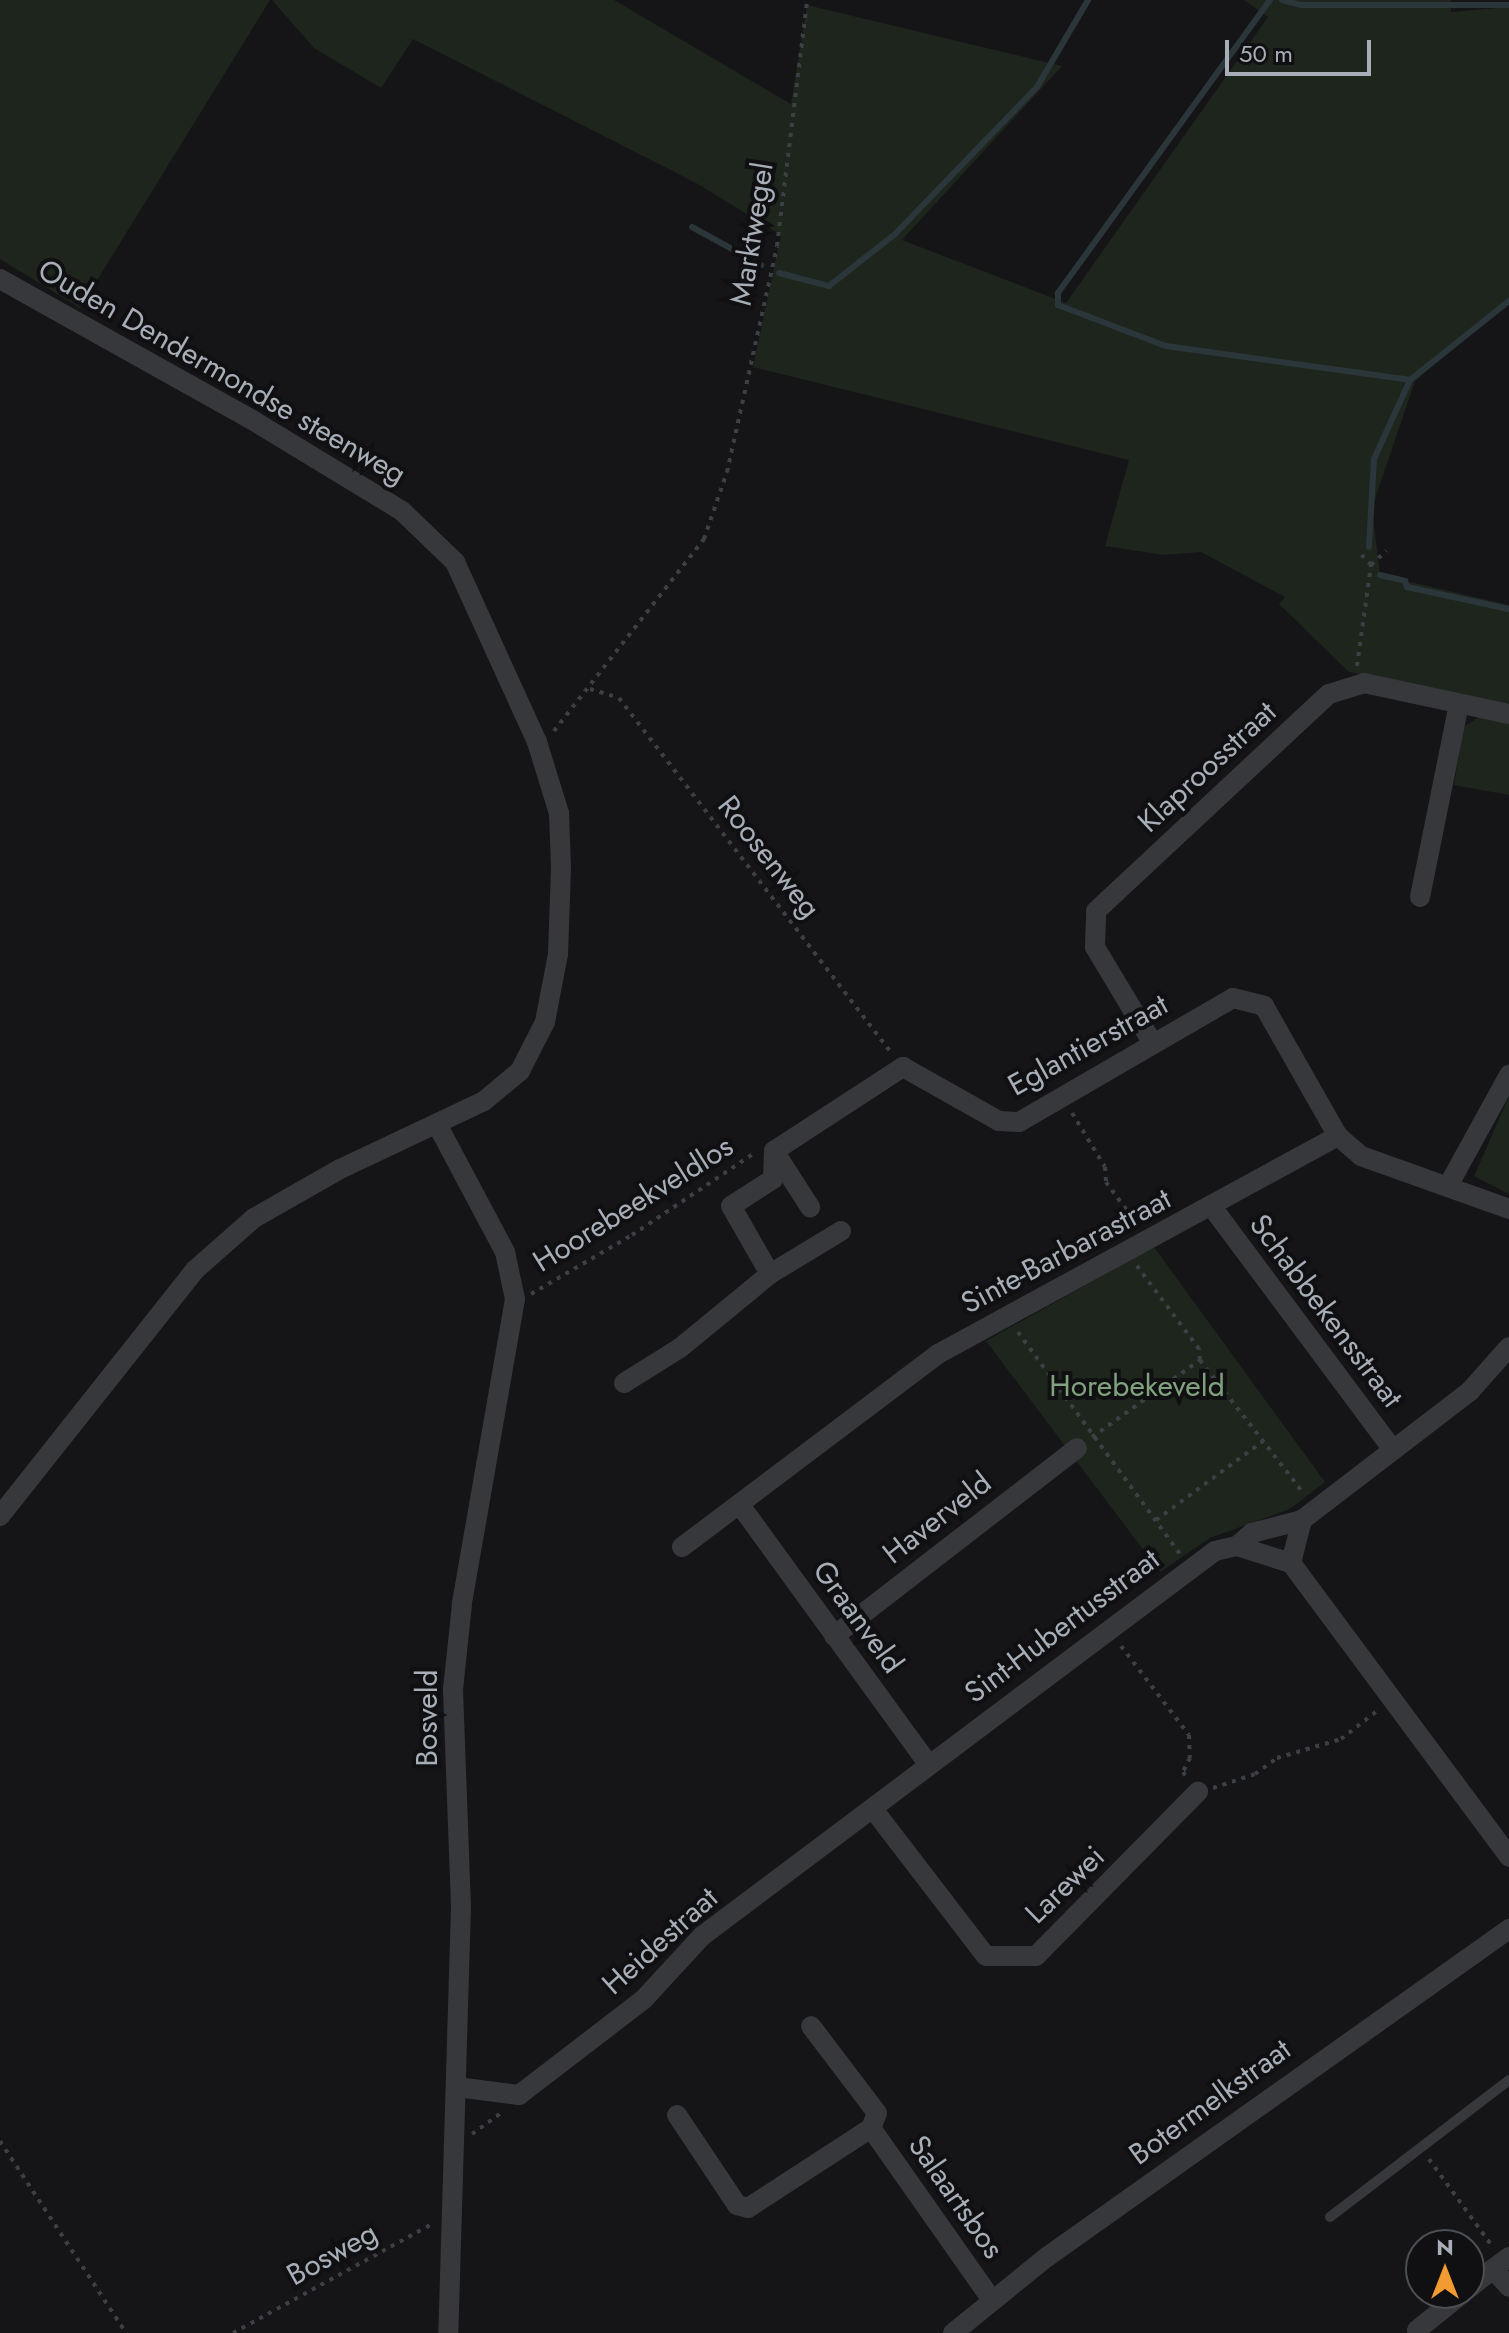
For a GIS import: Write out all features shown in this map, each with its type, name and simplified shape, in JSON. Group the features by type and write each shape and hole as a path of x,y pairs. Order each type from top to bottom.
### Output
{"street":[{"name":"Ouden Dendermondse steenweg","path":"0,279 254,421 402,511 455,562 537,742 559,813 561,868 558,954 545,1022 520,1071 484,1101 438,1126 401,1138 254,1218 195,1270 0,1516"},
{"path":"1358,685 1509,714"},
{"name":"Klaproosstraat","path":"1152,1042 1095,947 1096,911 1329,694 1358,685"},
{"path":"1420,897 1459,704"},
{"name":"Eglantierstraat","path":"903,1067 999,1121 1019,1122 1152,1042 1233,998 1264,1006 1338,1136"},
{"path":"774,1151 903,1067"},
{"path":"1448,1186 1509,1075"},
{"name":"Bosveld","path":"438,1126 505,1252 515,1299 462,1604 453,1689 461,1906 448,2333"},
{"path":"1338,1136 1361,1156 1509,1209"},
{"name":"Sinte-Barbarastraat","path":"682,1547 938,1354 1338,1136"},
{"path":"774,1151 810,1207"},
{"path":"770,1274 731,1206 773,1179 774,1151"},
{"name":"Schabbekensstraat","path":"1212,1207 1393,1450"},
{"path":"624,1383 680,1348 770,1274 841,1231"},
{"name":"Sint-Hubertusstraat","path":"929,1765 1190,1567 1215,1551 1237,1546 1252,1533 1310,1516 1470,1391 1509,1347"},
{"name":"Haverveld","path":"834,1636 1085,1442"},
{"name":"Graanveld","path":"740,1505 929,1765"},
{"path":"1291,1563 1310,1516"},
{"path":"1237,1546 1291,1563 1509,1857"},
{"name":"Heidestraat","path":"519,2095 643,2000 702,1936 929,1765"},
{"name":"Larewei","path":"873,1809 986,1956 1036,1956 1198,1792"},
{"name":"Botermelkstraat","path":"956,2332 992,2300 1509,1929"},
{"name":"Salaartsbos","path":"677,2115 737,2205 748,2208 871,2128 877,2113 811,2026"},
{"path":"457,2087 519,2095"},
{"name":"Salaartsbos","path":"871,2128 992,2300"},
{"path":"1485,2275 1502,2262 1509,2287"},
{"path":"1417,2330 1443,2309"}],"lane":[{"path":"1330,2217 1509,2080"}],"path":[{"name":"Marktwegel","path":"537,742 552,733 590,689 704,539 727,472 777,246 807,0"},
{"path":"1358,551 1371,565"},
{"path":"1358,685 1371,565 1386,551"},
{"name":"Roosenweg","path":"590,689 619,698 903,1067"},
{"path":"1063,1098 1105,1167 1106,1182 1147,1240"},
{"name":"Hoorebeekveldlos","path":"515,1299 632,1235 758,1151 774,1151"},
{"path":"1146,1279 1199,1349 1200,1360 1263,1441 1310,1516"},
{"path":"1007,1317 1085,1442 1156,1520 1190,1567"},
{"path":"1085,1442 1200,1360"},
{"path":"1156,1520 1263,1441"},
{"path":"1108,1629 1189,1735 1190,1758 1183,1772 1198,1792 1255,1774 1277,1758 1341,1739 1391,1700"},
{"path":"455,2146 519,2095"},
{"path":"0,2141 126,2333"},
{"path":"1420,2148 1502,2262"},
{"name":"Bosweg","path":"233,2333 453,2213"}],"green space":[{"path":"0,0 270,0 80,308 0,259"},
{"path":"272,0 614,0 791,104 807,5 1062,66 902,240 1066,303 1268,17 1244,0 1451,0 1451,12 1509,7 1509,303 1415,381 1372,508 1380,575 1509,605 1509,704 1349,672 1279,604 1285,597 1201,552 1164,555 1105,546 1129,460 753,367 781,235 696,183 413,39 381,88 314,48"},
{"path":"1481,716 1509,721 1509,795 1454,785 1463,727"},
{"path":"1509,1096 1509,1194 1474,1176"},
{"name":"Horebekeveld","path":"1154,1247 1325,1482 1290,1509 1210,1538 1160,1572 986,1341"}],"waterway":[{"path":"779,273 829,286 895,234 1037,87 1088,0"},
{"path":"1270,0 1058,293 1058,305 1166,346 1410,380 1374,459 1369,547"},
{"path":"1282,0 1301,5 1509,5"},
{"path":"692,227 761,265"},
{"path":"1410,380 1509,301"},
{"path":"1380,575 1405,581 1407,587 1509,609"}]}
